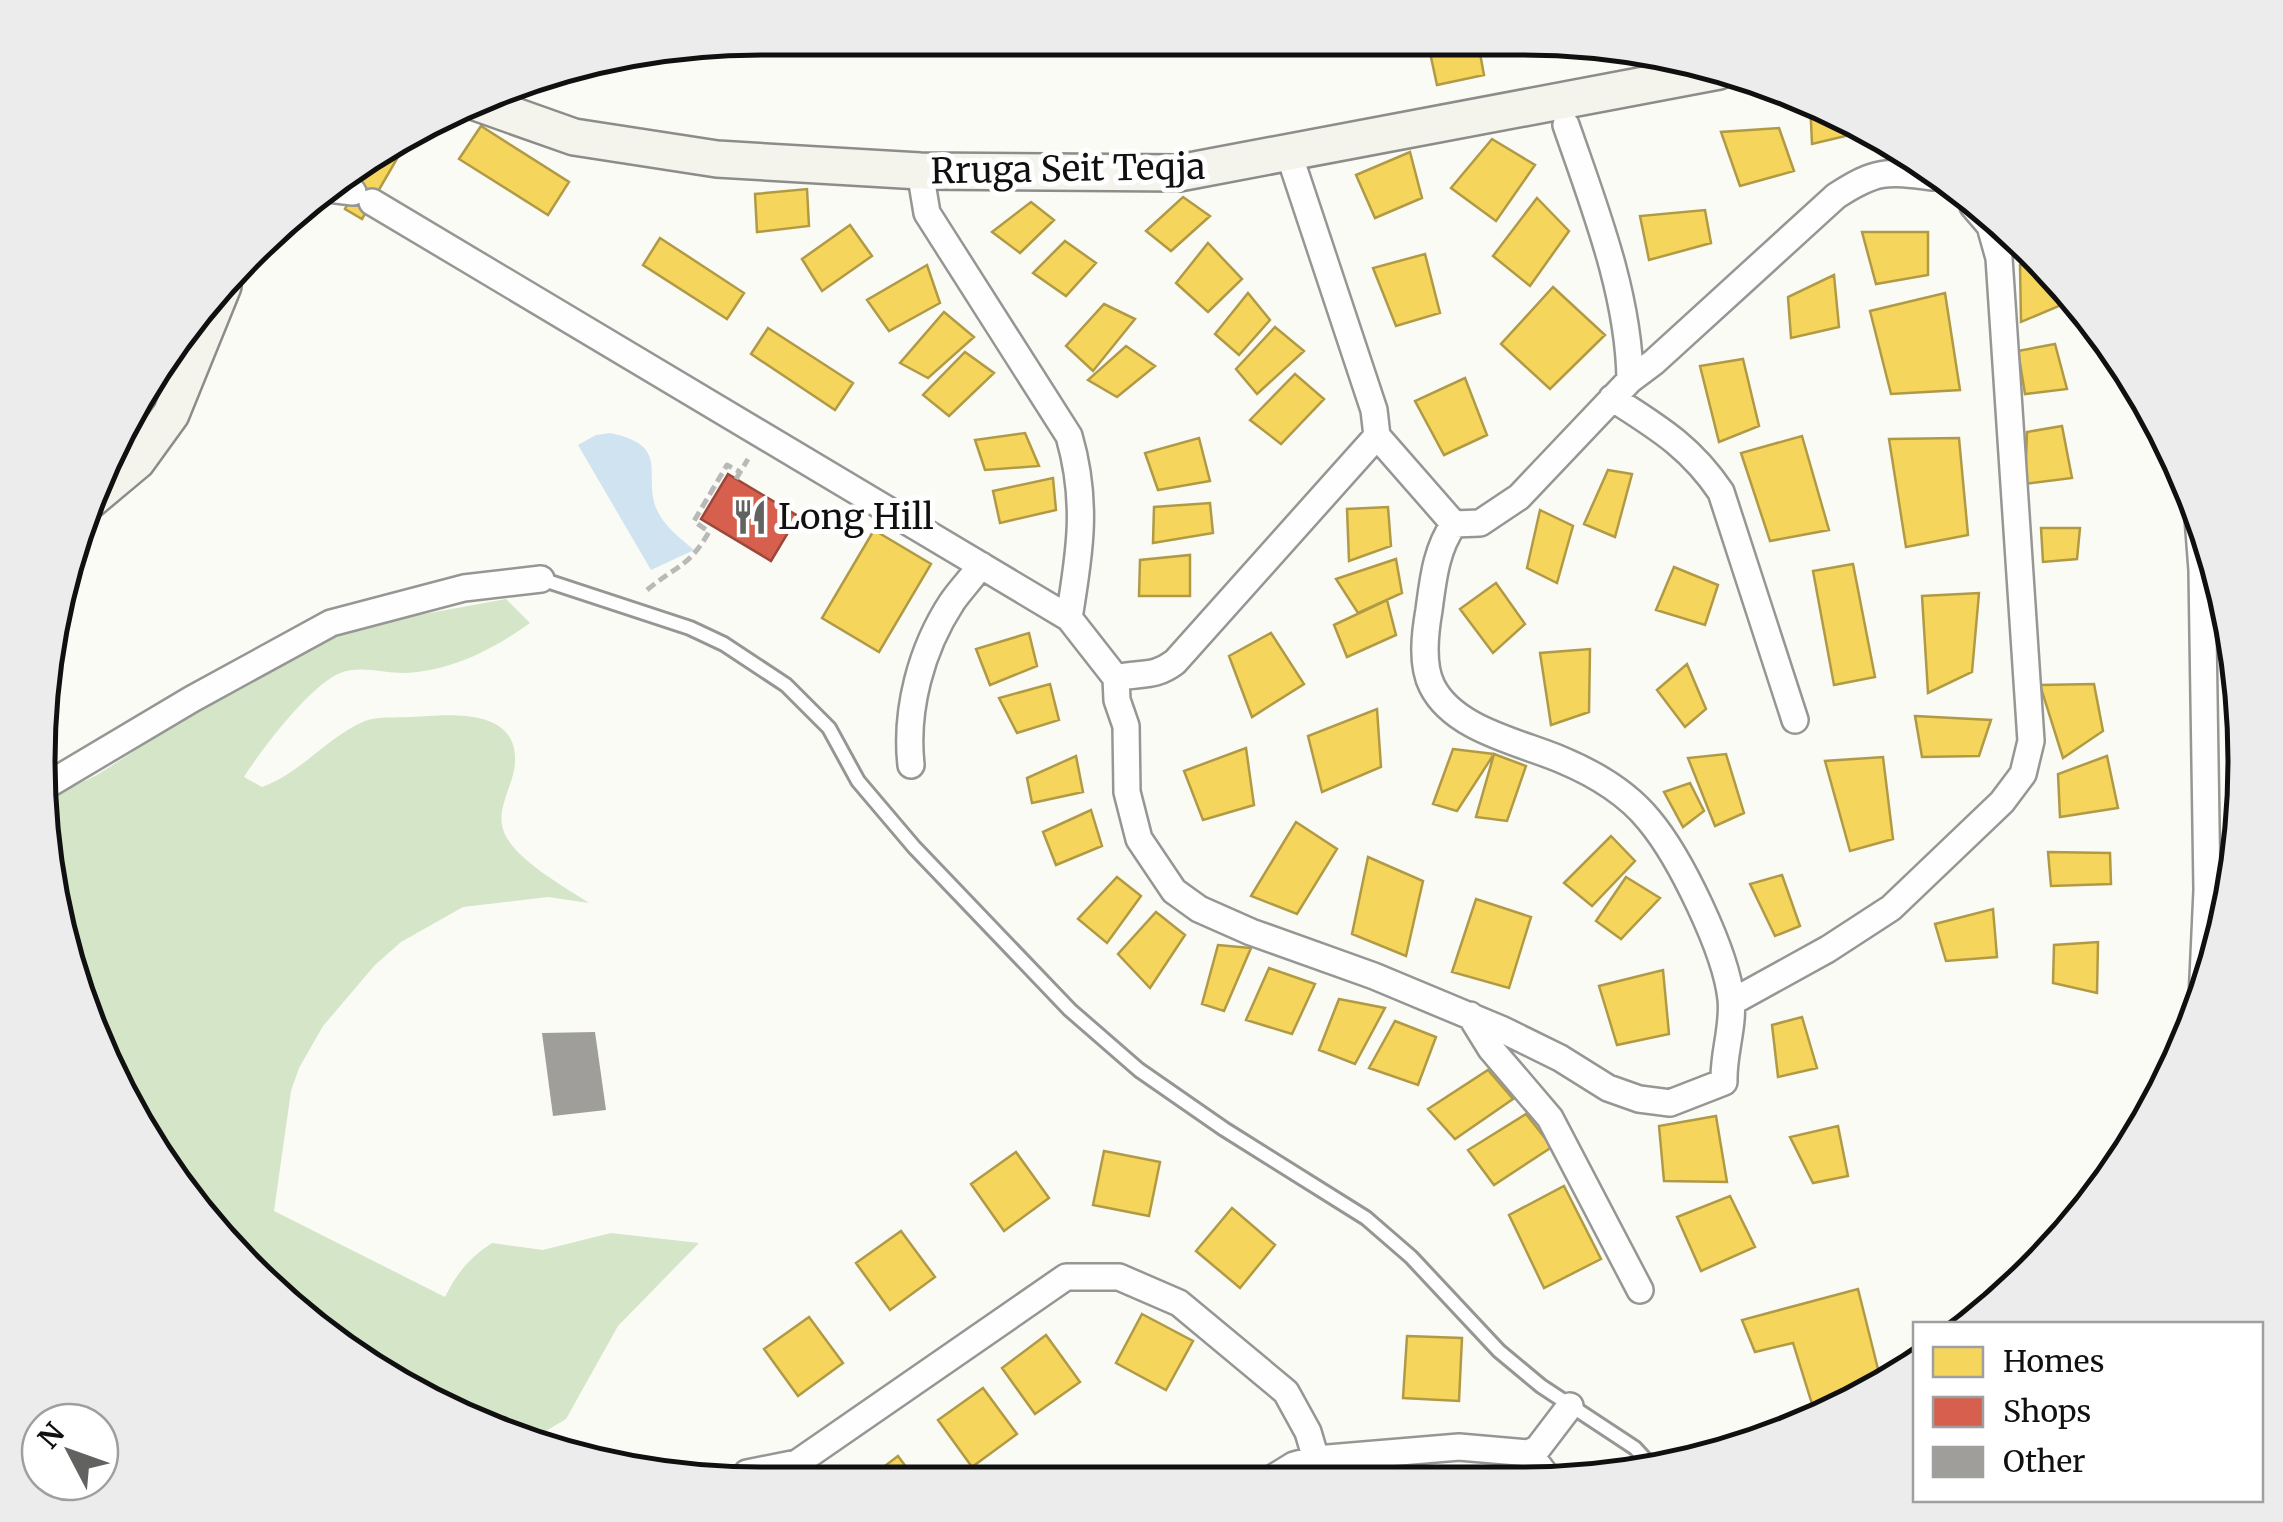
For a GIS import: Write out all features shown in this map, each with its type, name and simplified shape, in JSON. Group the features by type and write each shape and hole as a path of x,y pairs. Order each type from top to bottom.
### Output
{"main road":[{"name":"Rruga Seit Teqja","path":"493,108 574,138 716,158 920,171 1179,173 1690,76"},
{"path":"113,481 138,461 172,414 210,320"}],"street":[{"path":"1566,125 1592,199 1630,337 1621,389"},
{"path":"1289,154 1374,410 1377,436 1454,524 1480,524 1519,498 1621,389 1836,196 1865,177 1915,175"},
{"path":"920,171 927,213 1069,436 1080,473 1081,514 1080,556 1069,618"},
{"path":"351,194 1069,618 1116,678 1126,726 1127,792 1139,839 1174,892 1200,909 1470,1015 1560,1058 1608,1088 1638,1099 1670,1102 1724,1082 1723,1056 1732,1002 1727,975 1674,857 1649,819 1594,776 1456,714 1432,686 1426,661 1426,628 1442,542 1454,524"},
{"path":"1732,1002 1828,949 1891,908 2002,802 2023,774 2031,741 1999,258 1993,235"},
{"path":"1621,389 1700,461 1721,492 1795,720"},
{"path":"1116,678 1160,674 1175,662 1377,436"},
{"path":"911,765 908,736 912,706 928,646 954,600 981,565"},
{"path":"2202,571 2205,941"},
{"path":"56,780 331,623 464,588 542,579"},
{"path":"1470,1015 1491,1048 1550,1118 1640,1290"},
{"path":"778,1467 798,1463 1066,1276 1119,1278 1179,1302 1286,1392 1308,1432 1302,1467"},
{"path":"1310,1467 1459,1448 1529,1452 1538,1448 1570,1406"},
{"path":"1529,1452 1539,1466"}],"lane":[{"path":"542,579 690,628 724,644 786,685 829,728 858,781 914,847 1070,1010 1139,1070 1224,1129 1366,1218 1424,1270 1499,1352 1642,1456"}],"path":[{"path":"642,594 698,552 710,532 694,522 726,464 740,472"}],"green space":[{"path":"506,599 530,623 454,664 420,672 358,670 331,678 289,718 244,777 262,787 276,781 338,736 370,719 460,716 492,722 513,743 515,761 502,812 508,840 540,871 589,903 548,897 463,907 401,942 375,965 323,1026 299,1068 291,1091 274,1211 445,1297 464,1267 492,1243 543,1250 611,1233 699,1243 618,1326 566,1419 543,1433 449,1394 369,1348 296,1292 230,1226 174,1153 128,1073 92,988 69,899 56,794 337,636 381,622"}],"water":[{"path":"610,433 641,445 648,454 657,510 668,527 694,550 651,570 578,445 596,435"}],"building: Homes":[{"path":"1431,55 1480,55 1484,75 1437,85"},
{"path":"1431,55 1480,55 1484,75 1437,85"},
{"path":"1811,117 1848,135 1812,144"},
{"path":"481,126 569,182 548,215 459,159"},
{"path":"1779,128 1794,171 1740,186 1721,132"},
{"path":"1492,139 1535,165 1496,221 1451,188"},
{"path":"1410,152 1422,198 1375,218 1356,175"},
{"path":"398,157 362,219 345,209 359,181"},
{"path":"807,189 809,226 757,232 755,194"},
{"path":"1183,197 1210,216 1171,251 1146,231"},
{"path":"1537,198 1569,231 1530,286 1493,256"},
{"path":"1031,202 1054,220 1020,253 992,232"},
{"path":"1705,210 1711,243 1649,260 1640,216"},
{"path":"850,225 872,256 822,291 802,259"},
{"path":"1862,232 1928,232 1928,275 1876,284"},
{"path":"660,238 744,293 727,319 643,265"},
{"path":"1065,241 1096,263 1066,296 1033,273"},
{"path":"1208,243 1242,279 1208,312 1176,283"},
{"path":"1425,254 1440,313 1396,326 1373,268"},
{"path":"2023,264 2061,305 2021,322"},
{"path":"927,265 940,303 889,331 867,300"},
{"path":"1834,275 1839,327 1791,338 1788,297"},
{"path":"1553,287 1605,335 1550,389 1501,344"},
{"path":"1248,293 1270,320 1239,355 1215,334"},
{"path":"1945,293 1960,390 1891,394 1870,311"},
{"path":"1104,304 1135,319 1093,371 1066,346"},
{"path":"944,312 974,337 928,378 900,363"},
{"path":"1275,327 1304,351 1257,394 1236,369"},
{"path":"768,328 853,383 835,410 751,354"},
{"path":"2055,344 2067,389 2025,394 2018,351"},
{"path":"1126,346 1155,366 1117,397 1088,380"},
{"path":"965,352 994,373 949,416 923,395"},
{"path":"1743,359 1759,426 1719,442 1700,366"},
{"path":"1295,374 1324,399 1281,444 1250,420"},
{"path":"1465,378 1487,435 1444,455 1415,401"},
{"path":"2062,426 2072,478 2025,484 2027,432"},
{"path":"1025,433 1039,466 985,470 975,440"},
{"path":"1802,436 1829,530 1770,541 1741,453"},
{"path":"1199,438 1210,481 1158,490 1145,453"},
{"path":"1959,438 1968,535 1906,547 1889,439"},
{"path":"1608,470 1632,474 1615,537 1584,524"},
{"path":"1053,478 1056,510 1000,523 993,491"},
{"path":"1210,503 1213,533 1153,543 1154,507"},
{"path":"1388,507 1391,546 1349,561 1347,509"},
{"path":"1540,510 1573,526 1557,583 1527,568"},
{"path":"2041,528 2080,528 2077,559 2043,562"},
{"path":"874,530 931,564 879,652 822,618"},
{"path":"1190,555 1190,596 1139,596 1140,560"},
{"path":"1396,559 1402,593 1358,613 1336,579"},
{"path":"1853,564 1875,677 1834,685 1813,571"},
{"path":"1674,567 1718,585 1705,625 1656,610"},
{"path":"1496,583 1525,624 1493,653 1460,609"},
{"path":"1979,593 1972,672 1928,693 1922,596"},
{"path":"1387,600 1396,635 1347,657 1334,625"},
{"path":"1029,633 1037,666 990,685 976,649"},
{"path":"1271,633 1304,684 1252,717 1229,656"},
{"path":"1590,649 1589,712 1551,725 1540,653"},
{"path":"1687,664 1706,709 1685,727 1657,690"},
{"path":"1050,684 1059,720 1017,733 999,698"},
{"path":"2094,684 2103,731 2063,758 2040,685"},
{"path":"1377,709 1381,767 1322,792 1308,736"},
{"path":"1915,716 1991,720 1979,756 1922,757"},
{"path":"1246,748 1254,805 1203,820 1184,771"},
{"path":"1453,749 1494,754 1457,811 1433,804"},
{"path":"1494,754 1526,766 1507,821 1476,817"},
{"path":"1726,754 1744,813 1715,826 1688,758"},
{"path":"1076,756 1083,792 1032,803 1027,778"},
{"path":"2107,756 2118,808 2060,817 2058,774"},
{"path":"1883,757 1893,839 1850,851 1825,761"},
{"path":"1690,783 1704,811 1683,827 1664,792"},
{"path":"1091,810 1102,846 1056,865 1043,832"},
{"path":"1296,822 1337,849 1297,914 1251,896"},
{"path":"1611,836 1635,861 1592,906 1564,883"},
{"path":"2048,852 2110,853 2111,884 2051,886"},
{"path":"1368,857 1423,881 1406,956 1352,934"},
{"path":"1782,875 1800,926 1775,936 1750,884"},
{"path":"1117,877 1141,896 1107,943 1078,919"},
{"path":"1626,877 1660,898 1621,939 1596,921"},
{"path":"1476,899 1531,917 1509,988 1452,972"},
{"path":"1993,909 1997,957 1946,961 1935,924"},
{"path":"1156,912 1185,935 1150,988 1118,954"},
{"path":"2098,942 2097,993 2053,983 2054,945"},
{"path":"1218,945 1251,948 1224,1011 1202,1004"},
{"path":"1269,968 1315,984 1292,1034 1246,1020"},
{"path":"1663,970 1669,1034 1617,1045 1599,986"},
{"path":"1339,999 1385,1008 1355,1064 1319,1050"},
{"path":"1802,1017 1817,1068 1778,1077 1772,1025"},
{"path":"1395,1021 1436,1037 1418,1085 1369,1068"},
{"path":"1488,1070 1513,1099 1455,1139 1428,1109"},
{"path":"1526,1114 1552,1147 1494,1185 1468,1150"},
{"path":"1716,1116 1727,1182 1664,1181 1659,1126"},
{"path":"1838,1126 1848,1176 1813,1183 1790,1137"},
{"path":"1104,1151 1160,1162 1149,1216 1093,1205"},
{"path":"1016,1152 1049,1198 1004,1231 971,1184"},
{"path":"1564,1186 1601,1259 1544,1288 1509,1215"},
{"path":"1730,1196 1755,1247 1701,1271 1677,1217"},
{"path":"1232,1208 1275,1245 1240,1288 1196,1251"},
{"path":"901,1231 935,1277 890,1310 856,1263"},
{"path":"1858,1289 1878,1370 1812,1404 1793,1343 1755,1352 1742,1320"},
{"path":"1858,1289 1878,1370 1812,1404 1793,1343 1755,1352 1742,1320"},
{"path":"1142,1314 1193,1341 1166,1390 1116,1363"},
{"path":"809,1317 843,1363 798,1396 764,1349"},
{"path":"1046,1335 1080,1382 1035,1414 1002,1368"},
{"path":"1407,1336 1462,1338 1459,1401 1403,1398"},
{"path":"983,1388 1017,1434 972,1467 938,1420"},
{"path":"898,1456 906,1467 884,1467"}],"building: Shops":[{"name":"Long Hill","path":"728,474 798,516 771,561 701,519"}],"building: Other":[{"path":"595,1032 606,1110 553,1116 542,1033"}],"place":[{"name":"Long Hill","path":"750,517"}]}
